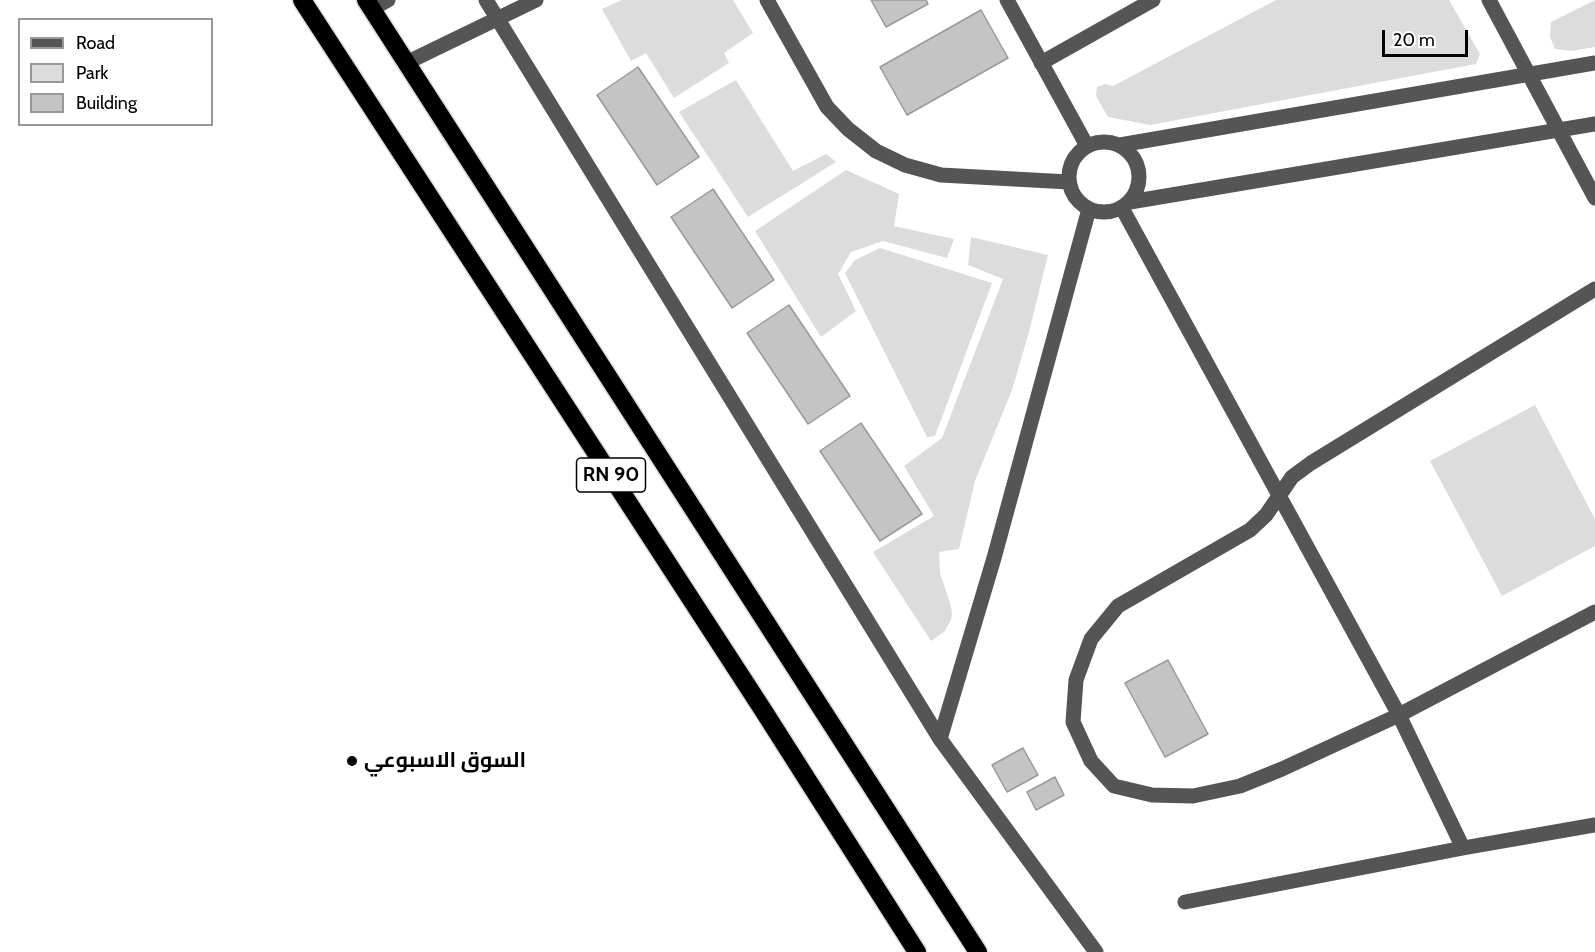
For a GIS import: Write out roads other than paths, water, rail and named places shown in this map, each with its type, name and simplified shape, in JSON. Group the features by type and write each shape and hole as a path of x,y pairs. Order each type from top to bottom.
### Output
{"highway":[{"name":"RN 90","path":"302,0 917,952"},
{"name":"RN 90","path":"369,4 978,952"}],"lane":[{"path":"369,4 388,0"},
{"path":"486,0 940,739 1096,952"},
{"path":"406,63 536,0"},
{"path":"767,0 827,107 848,129 876,151 905,165 941,175 1069,182"},
{"path":"1007,0 1087,146"},
{"path":"1041,63 1153,0"},
{"path":"1489,0 1595,198"},
{"path":"1120,145 1595,63"},
{"path":"1126,205 1137,191 1140,178 1138,164 1131,153 1120,145 1109,142 1098,142 1087,146 1073,161 1069,171 1069,182 1076,198 1089,209 1106,213 1126,205 1595,124"},
{"path":"1126,205 1399,715 1463,848"},
{"path":"940,739 994,558 1089,209"},
{"path":"1595,289 1311,463 1292,477 1266,515 1250,530 1119,606 1091,639 1076,680 1073,722 1091,761 1114,786 1152,795 1193,796 1240,786 1282,769 1399,715 1595,612"},
{"path":"1185,902 1595,825"}],"place":[{"name":"السوق الاسبوعي","path":"352,761"}]}
